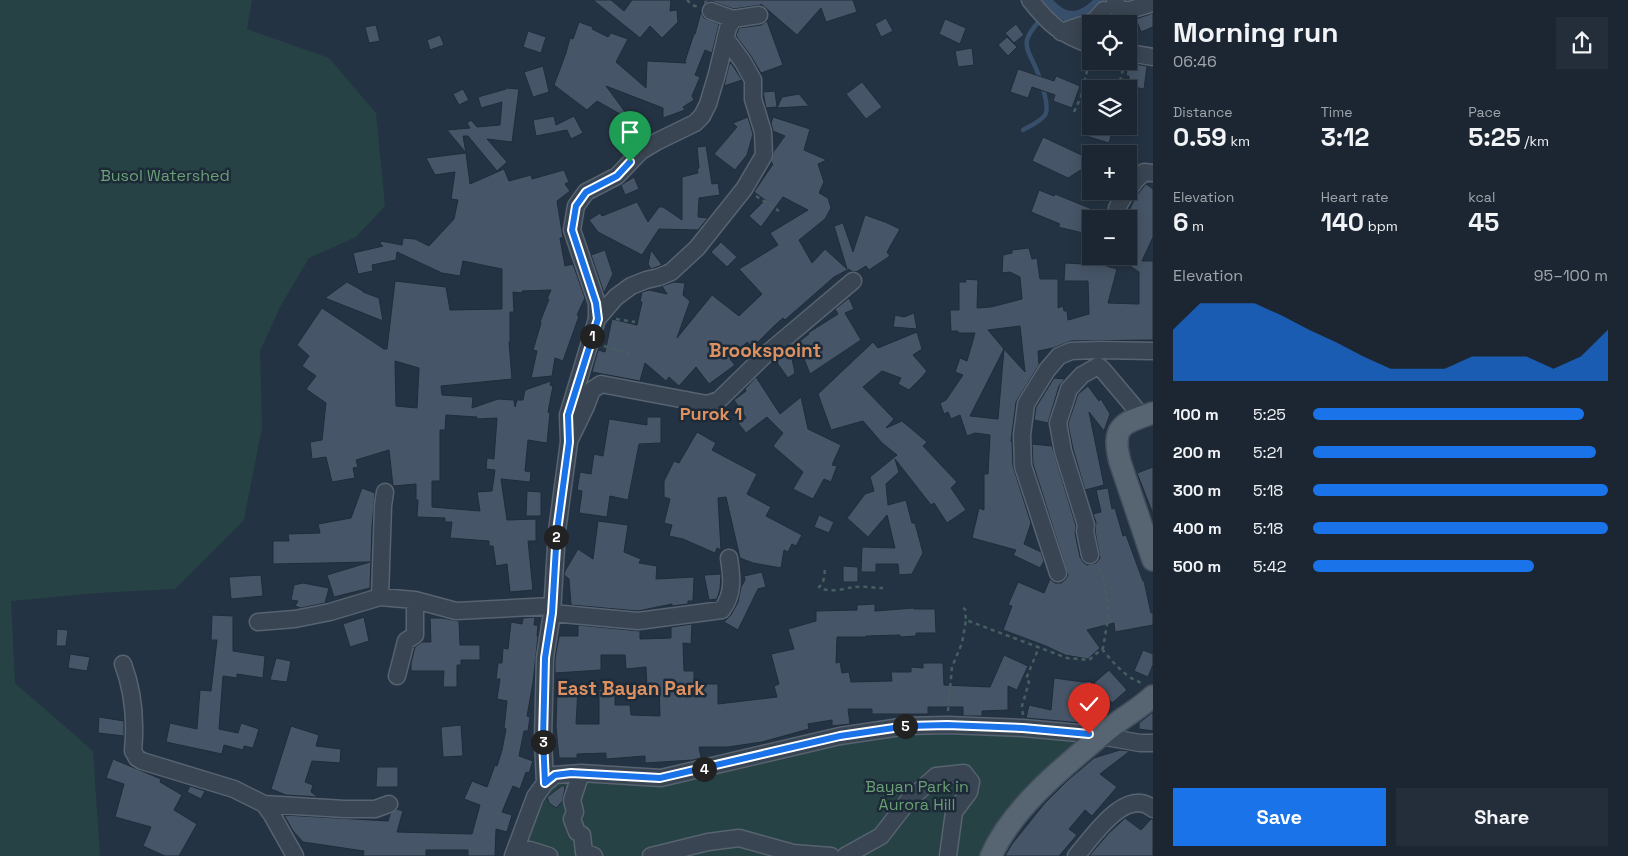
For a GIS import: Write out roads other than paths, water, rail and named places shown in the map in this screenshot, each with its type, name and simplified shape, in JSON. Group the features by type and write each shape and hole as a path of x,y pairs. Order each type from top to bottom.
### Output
{"main road":[{"path":"1145,416 1123,425 1117,438 1117,450 1153,560"},
{"path":"990,856 1016,816 1044,786 1101,736 1147,690"}],"street":[{"path":"1030,0 1046,20 1075,28 1082,35"},
{"path":"1075,28 1094,21 1109,5 1124,10 1153,3"},
{"path":"711,11 733,19 758,15"},
{"path":"598,319 596,303 572,230 576,206 586,192 617,176 641,151 695,123 708,104 728,28 733,19"},
{"path":"545,783 543,739 545,658 552,609 557,531 569,442 568,415 598,319 616,297 631,286 671,272 697,248 744,189 764,155 763,132 753,100 753,80 743,62 726,39"},
{"path":"1137,54 1153,56"},
{"path":"1137,179 1144,172 1153,173"},
{"path":"1117,208 1122,200"},
{"path":"569,442 592,390 601,384 707,404 719,400 763,357 853,280"},
{"path":"1058,573 1023,466 1022,435 1026,404 1047,370 1059,356 1071,351 1153,352"},
{"path":"1090,555 1085,531 1086,525 1059,432 1058,424 1069,389 1082,375 1098,366 1135,408 1145,416"},
{"path":"380,597 383,506 386,492"},
{"path":"258,622 295,619 330,612 380,597 415,600 456,611 552,609 638,621 722,610 732,590 729,558"},
{"path":"397,676 406,641 415,636 415,600"},
{"path":"123,664 130,682 134,705 133,751 137,758 142,761 234,789 264,804 344,809 375,809 389,804"},
{"path":"514,853 535,797 545,783 555,775 581,773 660,778 840,736 907,726 947,725 1023,728 1101,736 1153,744"},
{"path":"845,856 881,836 908,801 936,776 964,772 972,782 969,792 954,812 948,856"},
{"path":"581,773 572,800 575,812 572,819 577,832 582,835 584,852 594,856"},
{"path":"1076,856 1119,808 1133,802 1148,805 1153,810"},
{"path":"264,804 296,856"},
{"path":"651,856 708,842 739,838 793,853 831,856"},
{"path":"514,853 530,850 549,856"}],"water":[{"path":"1038,0 1053,0 1063,8 1073,11 1088,5 1093,0 1104,0 1098,13 1082,15 1082,20 1072,24 1053,16"}],"waterway":[{"path":"1023,130 1040,120 1046,111 1043,89 1027,46 1029,34 1040,20"}],"district":[{"name":"Brookspoint","path":"765,350"},
{"name":"Purok 1","path":"711,413"},
{"name":"East Bayan Park","path":"631,688"}],"park label":[{"name":"Busol Watershed","path":"165,175"},
{"name":"Bayan Park in Aurora Hill","path":"917,795"}]}
